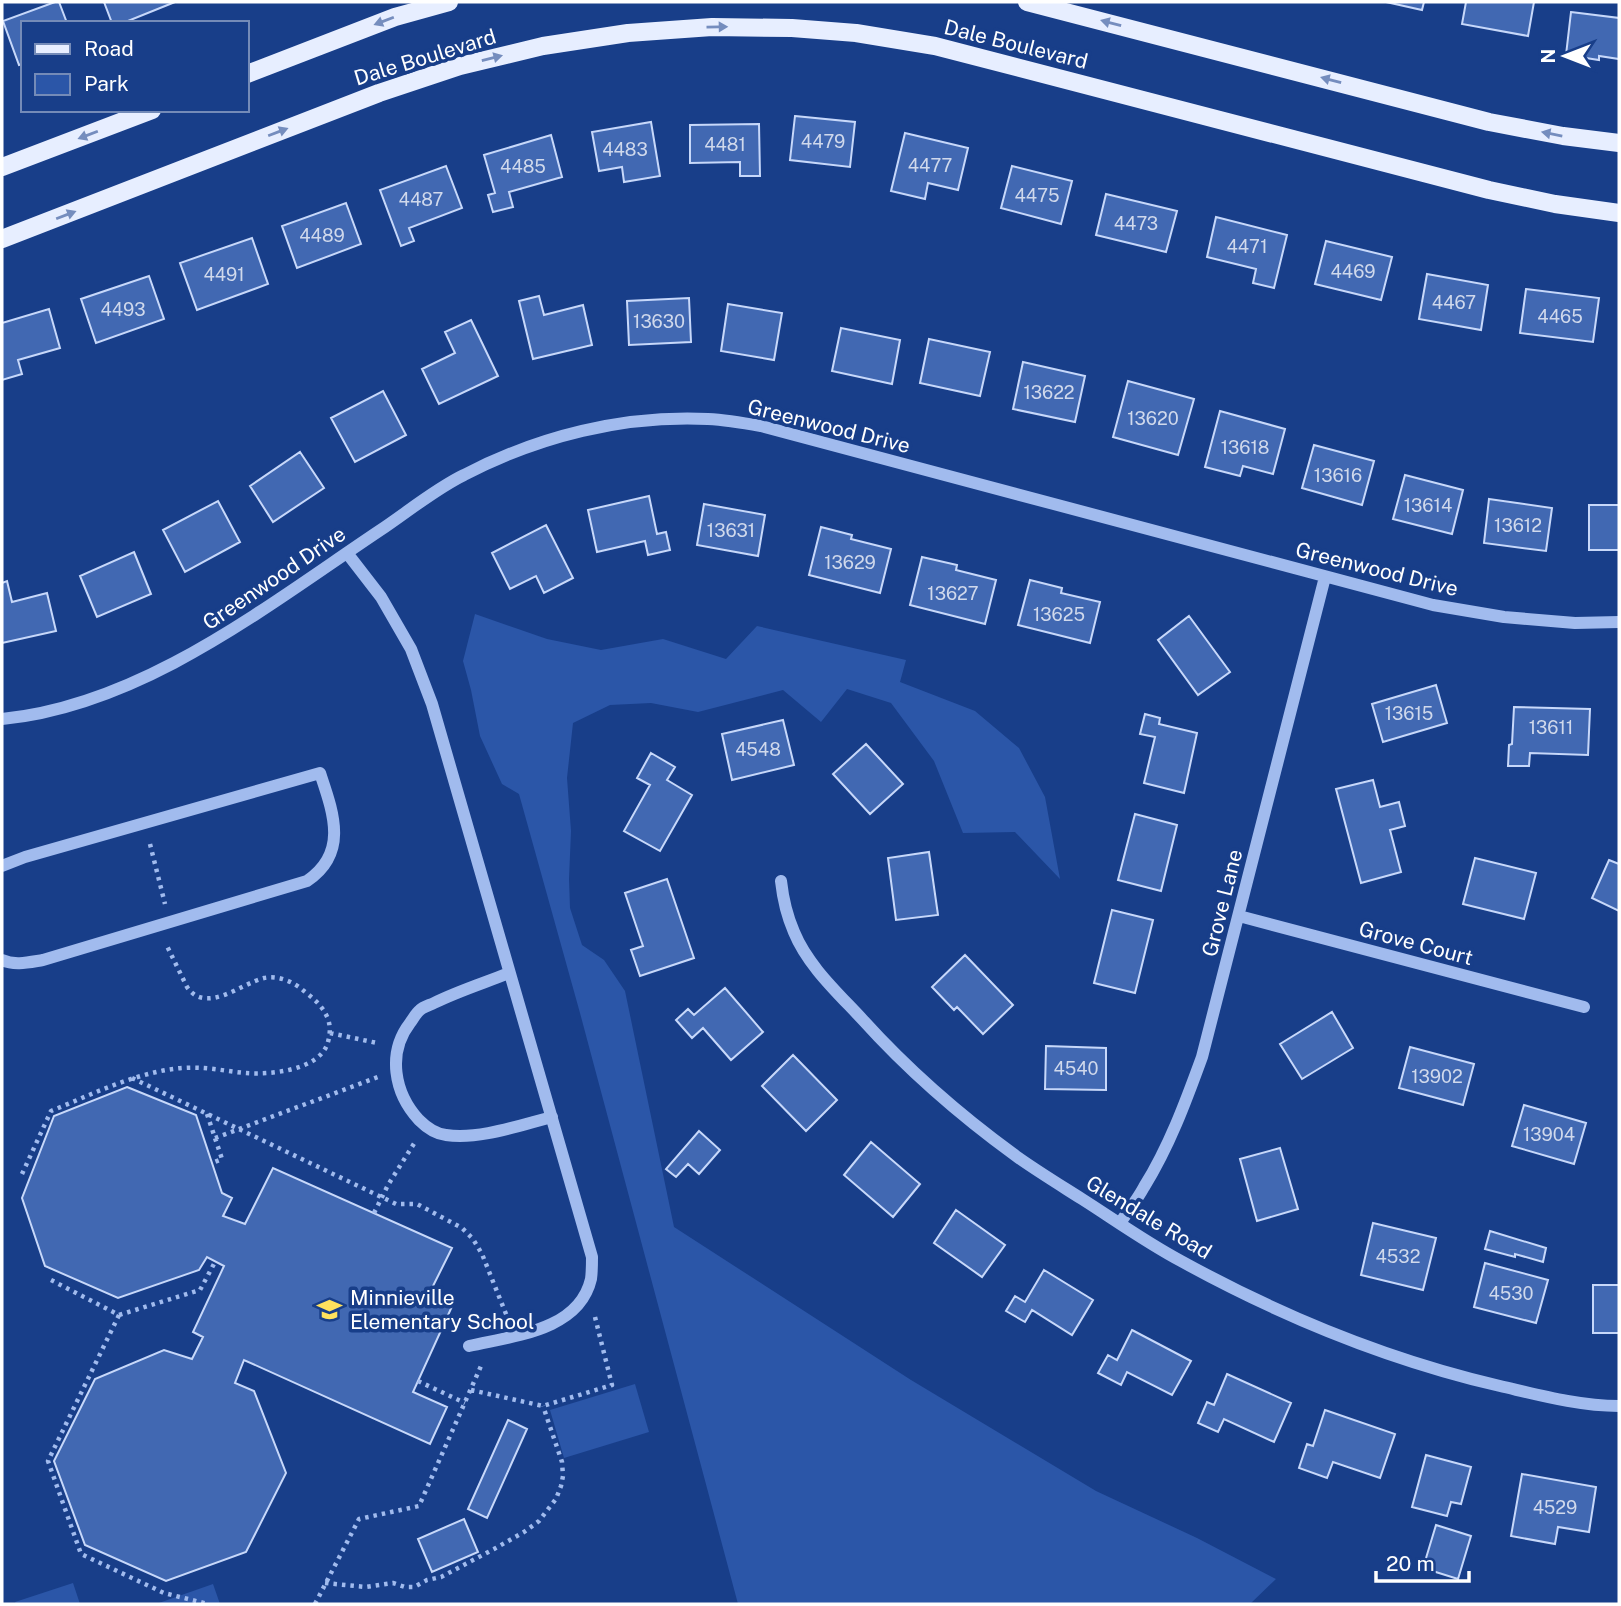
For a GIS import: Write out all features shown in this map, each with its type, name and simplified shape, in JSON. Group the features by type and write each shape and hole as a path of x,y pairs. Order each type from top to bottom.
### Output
{"main road":[{"name":"Dale Boulevard","path":"248,74 396,17 449,2"},
{"name":"Dale Boulevard","path":"1027,2 1489,122 1619,143"},
{"name":"Dale Boulevard","path":"2,239 379,93 460,66 555,44 628,33 712,27 792,28 856,33 935,46 1489,190 1555,204 1619,213"},
{"path":"2,167 147,112"}],"street":[{"name":"Greenwood Drive","path":"2,719 29,716 79,704 197,652 461,476 503,456 536,443 604,426 651,420 709,419 761,426 1433,605 1504,617 1575,623 1619,622"},
{"path":"347,552 382,597 411,649 432,704 592,1258 591,1280 582,1300 566,1316 547,1327 469,1346"},
{"name":"Grove Lane","path":"1120,1223 1145,1186 1185,1105 1202,1057 1325,577"},
{"path":"2,866 25,857 320,773 333,814 335,838 328,859 319,873 307,881 43,960 24,963 8,963 2,960"},
{"name":"Glendale Road","path":"780,881 794,934 812,962 882,1042 947,1102 1016,1156 1179,1260 1242,1293 1373,1349 1477,1381 1566,1401 1619,1406"},
{"name":"Grove Court","path":"1239,916 1584,1007"},
{"path":"509,973 443,998 420,1010 402,1033 396,1053 396,1074 401,1094 411,1111 425,1126 443,1135 465,1137 552,1117"}],"path":[{"path":"22,1174 51,1111 131,1078 184,1068 264,1073 297,1068 324,1053 330,1024 318,1003 298,985 280,978 267,977 220,996 201,998 191,993 165,942 165,902 144,823"},
{"path":"330,1033 398,1047"},
{"path":"215,1138 396,1070"},
{"path":"131,1078 396,1204 417,1204 462,1228 482,1254 514,1335"},
{"path":"207,1114 222,1159 212,1163"},
{"path":"374,1213 403,1161"},
{"path":"51,1280 119,1315 200,1290 215,1262"},
{"path":"471,1390 543,1406 612,1385 587,1288"},
{"path":"119,1315 48,1461 81,1554 164,1593 208,1604"},
{"path":"315,1604 359,1519 419,1506 493,1340"},
{"path":"418,1381 465,1403"},
{"path":"325,1583 366,1587 393,1583 414,1587 441,1577 524,1532 539,1521 556,1499 564,1476 562,1462 543,1406"}],"green space":[{"path":"475,614 547,639 601,650 663,639 726,659 757,626 906,660 900,682 975,711 1019,748 1045,797 1060,879 1015,832 963,833 934,761 891,703 847,689 821,722 783,690 698,712 651,703 610,705 573,723 567,778 571,831 570,908 582,945 604,960 625,991 674,1227 911,1380 1096,1491 1197,1538 1276,1579 1250,1604 738,1604 519,794 502,784 480,736 463,661"},
{"path":"635,1384 649,1432 564,1458 550,1410"},
{"path":"73,1583 80,1604 15,1602"},
{"path":"213,1584 220,1604 156,1604"}],"building":[{"path":"59,2 66,21 21,21 19,65 3,21"},
{"path":"104,2 175,2 128,21 111,21"},
{"path":"1386,2 1424,2 1422,10"},
{"path":"1466,2 1534,2 1528,36 1462,24"},
{"path":"1571,12 1619,18 1619,59 1599,56 1599,60 1566,55"},
{"path":"795,116 855,122 850,167 790,160"},
{"path":"651,122 660,176 624,182 622,167 599,171 592,132"},
{"path":"759,124 760,176 740,176 740,162 690,163 690,125"},
{"path":"905,133 968,148 958,190 928,183 925,199 891,191"},
{"path":"551,135 562,177 509,192 513,207 493,212 488,195 495,193 484,155"},
{"path":"446,166 462,208 409,228 414,241 401,246 380,190"},
{"path":"1012,166 1072,181 1061,224 1001,208"},
{"path":"1106,194 1177,211 1166,252 1096,235"},
{"path":"346,203 361,244 297,268 282,226"},
{"path":"1216,217 1287,235 1274,288 1253,283 1256,269 1207,257"},
{"path":"252,238 268,284 197,310 180,263"},
{"path":"1326,241 1392,257 1381,300 1315,284"},
{"path":"1427,274 1488,285 1481,330 1419,319"},
{"path":"149,276 164,319 96,343 81,299"},
{"path":"1526,289 1599,298 1593,342 1520,333"},
{"path":"539,296 544,315 583,305 592,345 533,359 519,301"},
{"path":"689,298 691,342 629,345 627,301"},
{"path":"728,304 782,313 774,360 721,351"},
{"path":"49,309 60,348 18,360 22,374 2,380 2,323"},
{"path":"471,320 498,376 439,404 422,369 455,353 445,332"},
{"path":"841,328 900,340 892,384 832,371"},
{"path":"929,339 990,352 980,396 920,383"},
{"path":"1023,362 1085,376 1075,422 1013,409"},
{"path":"1128,381 1194,399 1178,455 1113,437"},
{"path":"383,391 406,435 355,462 331,418"},
{"path":"1220,411 1285,429 1273,474 1243,466 1240,476 1205,467"},
{"path":"1314,445 1374,461 1362,505 1302,488"},
{"path":"300,452 324,488 273,522 250,486"},
{"path":"1405,475 1463,490 1452,534 1393,519"},
{"path":"649,496 657,534 666,532 670,550 648,555 645,541 597,552 588,510"},
{"path":"1489,499 1552,508 1546,551 1484,543"},
{"path":"218,501 240,542 185,572 163,530"},
{"path":"704,504 765,515 758,556 697,545"},
{"path":"1589,505 1619,505 1619,550 1589,550"},
{"path":"546,525 573,578 544,593 536,576 510,589 492,553"},
{"path":"821,527 852,535 851,539 891,549 880,593 809,575"},
{"path":"134,552 151,594 97,617 80,576"},
{"path":"922,557 957,565 956,570 996,580 985,624 910,605"},
{"path":"1030,580 1062,588 1061,593 1100,602 1090,643 1018,625"},
{"path":"7,581 12,602 47,593 56,631 2,643 2,583"},
{"path":"1189,616 1230,672 1198,695 1158,640"},
{"path":"1436,685 1447,723 1383,742 1372,704"},
{"path":"1514,707 1590,709 1588,755 1530,753 1529,766 1508,766"},
{"path":"1145,714 1160,718 1159,724 1197,733 1184,793 1144,783 1155,737 1140,734"},
{"path":"783,720 794,765 732,780 722,734"},
{"path":"866,744 903,784 870,814 833,774"},
{"path":"651,753 675,767 667,780 692,795 660,851 624,831 650,785 637,778"},
{"path":"1373,780 1380,807 1399,802 1405,826 1390,830 1401,872 1361,883 1336,789"},
{"path":"1135,814 1177,825 1161,891 1118,880"},
{"path":"929,852 938,915 896,920 888,858"},
{"path":"1475,858 1536,873 1524,919 1463,904"},
{"path":"1609,860 1619,864 1619,911 1592,898"},
{"path":"667,879 694,958 640,976 631,950 643,946 625,893"},
{"path":"1112,910 1153,920 1135,993 1094,983"},
{"path":"965,955 1013,1005 983,1034 957,1007 954,1010 932,987"},
{"path":"725,988 763,1032 731,1060 703,1028 692,1038 676,1020 688,1009 694,1015"},
{"path":"1332,1012 1353,1048 1302,1079 1280,1044"},
{"path":"1046,1046 1106,1048 1106,1090 1045,1089"},
{"path":"1410,1047 1474,1064 1463,1105 1399,1088"},
{"path":"793,1055 837,1100 806,1131 762,1086"},
{"path":"127,1087 196,1115 222,1193 232,1198 223,1216 245,1224 273,1168 452,1248 430,1292 454,1302 413,1392 447,1407 430,1444 244,1360 235,1383 254,1391 286,1473 246,1552 166,1581 85,1545 54,1461 95,1379 164,1350 192,1359 203,1337 193,1332 224,1266 207,1257 199,1270 118,1298 45,1266 22,1198 54,1116"},
{"path":"1524,1105 1586,1123 1574,1164 1512,1146"},
{"path":"699,1131 720,1150 699,1174 688,1164 676,1177 666,1169"},
{"path":"871,1142 920,1184 893,1217 844,1175"},
{"path":"1280,1148 1298,1209 1257,1221 1240,1159"},
{"path":"956,1210 1005,1245 982,1277 934,1243"},
{"path":"1373,1223 1436,1238 1423,1290 1361,1275"},
{"path":"1490,1231 1546,1248 1543,1262 1485,1249"},
{"path":"1485,1263 1548,1280 1536,1323 1474,1307"},
{"path":"1044,1270 1093,1300 1072,1335 1032,1310 1025,1322 1006,1311 1015,1296 1025,1302"},
{"path":"1593,1285 1619,1285 1619,1333 1593,1333"},
{"path":"1132,1330 1191,1361 1172,1395 1127,1372 1121,1385 1098,1373 1108,1355 1117,1360"},
{"path":"1227,1374 1291,1403 1274,1442 1224,1419 1218,1432 1198,1423 1207,1402 1214,1405"},
{"path":"1325,1410 1395,1434 1380,1478 1333,1462 1327,1478 1299,1468 1307,1444 1313,1446"},
{"path":"508,1420 527,1429 487,1518 468,1509"},
{"path":"1426,1455 1471,1467 1461,1504 1451,1502 1447,1516 1412,1507"},
{"path":"1522,1474 1596,1487 1589,1532 1558,1527 1555,1544 1511,1536"},
{"path":"464,1519 478,1552 432,1572 418,1539"},
{"path":"1436,1525 1471,1536 1458,1579 1423,1568"}],"place":[{"name":"Minnieville Elementary School","path":"330,1309"}]}
